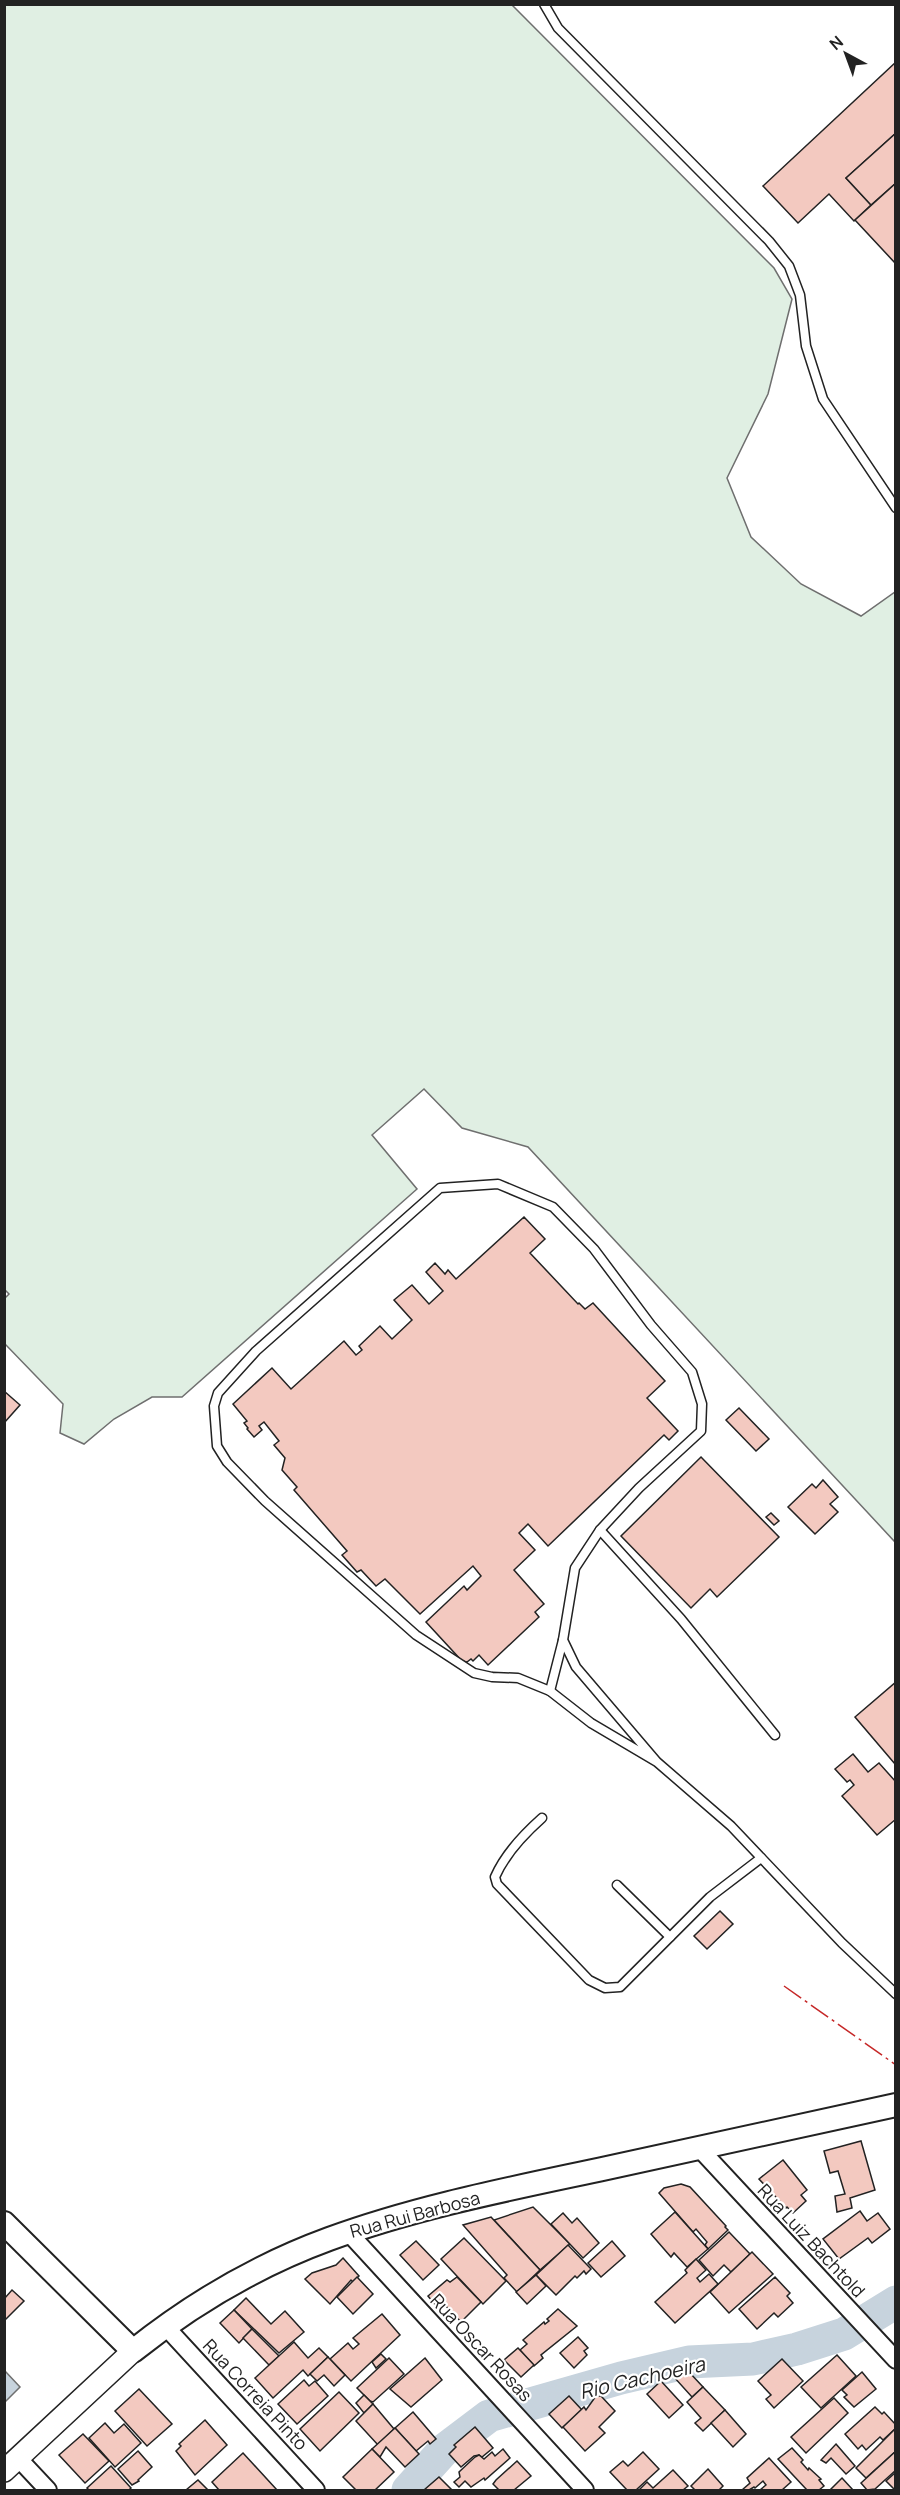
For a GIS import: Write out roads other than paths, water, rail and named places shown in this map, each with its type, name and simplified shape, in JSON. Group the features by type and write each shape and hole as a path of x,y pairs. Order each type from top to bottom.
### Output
{"main road":[{"name":"Rua Rui Barbosa","path":"133,2351 165,2326 232,2284 296,2253 348,2232 420,2211 896,2105"},
{"path":"4,2223 133,2351"}],"street":[{"name":"Rua Luiz Bachtold","path":"699,2148 896,2360"},
{"name":"Rua Oscar Rosas","path":"348,2232 585,2490"},
{"name":"Rua Correia Pinto","path":"165,2326 316,2490"},
{"name":"Rua Rui Barbosa","path":"11,2464 133,2351"},
{"path":"11,2464 48,2490"}],"lane":[{"path":"544,4 558,28 769,241 789,266 800,295 806,346 823,399 896,508"},
{"path":"550,1691 563,1640 575,1568 600,1530 639,1488 701,1431 702,1404 692,1372 651,1325 594,1249 553,1208 498,1184 440,1188 256,1351 218,1393 214,1406 217,1446 227,1462 265,1501 416,1635 474,1673 492,1677 518,1678 550,1691 591,1723 657,1762"},
{"path":"600,1530 681,1619 775,1736"},
{"path":"563,1640 582,1675 657,1762 731,1826 842,1943 896,1994"},
{"path":"542,1818 528,1830 500,1864 495,1877 497,1884 589,1980 605,1988 620,1987 710,1897 761,1858"},
{"path":"618,1885 670,1937"}],"waterway":[{"name":"Rio Cachoeira","path":"408,2490 444,2450 489,2416 621,2378 689,2362 753,2359 797,2349 844,2334 896,2302"}]}
